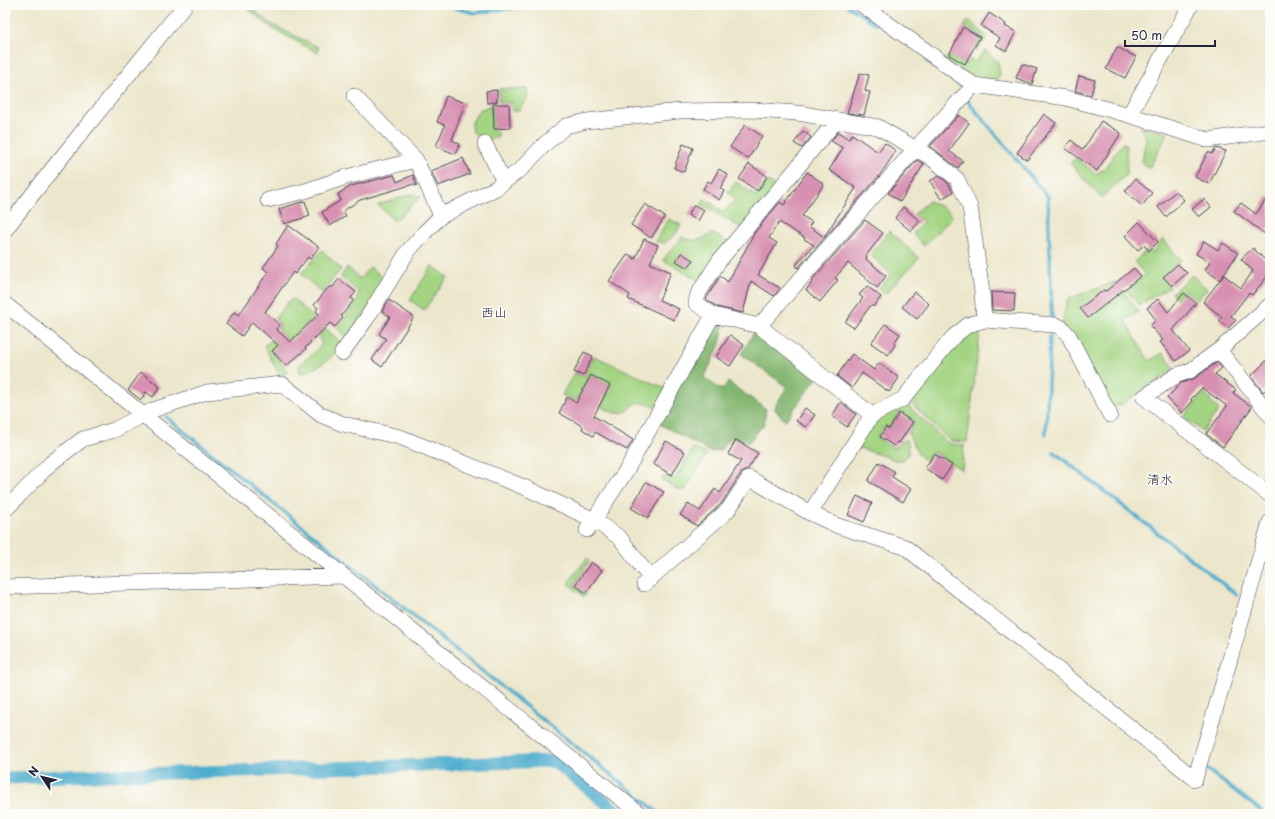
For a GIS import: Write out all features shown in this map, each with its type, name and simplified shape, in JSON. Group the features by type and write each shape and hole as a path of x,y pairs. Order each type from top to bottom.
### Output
{"street":[{"path":"5,230 53,168 185,5"},
{"path":"862,5 974,85 1066,98 1129,115 1208,140 1270,131"},
{"path":"1129,115 1191,5"},
{"path":"759,326 916,148 974,85"},
{"path":"354,96 416,160 441,216"},
{"path":"342,353 367,318 408,252 425,232 441,216 496,188 504,182 566,126 587,121 680,111 752,110 798,114 837,120 878,127 916,148 957,179 970,208 982,292 984,320"},
{"path":"837,120 719,261 702,287 696,303 713,315 759,326 872,415"},
{"path":"485,144 504,182"},
{"path":"268,200 305,191 346,177 416,160"},
{"path":"5,304 640,814"},
{"path":"1270,305 1219,350 1190,371 1178,375 1144,397 1270,494"},
{"path":"590,525 626,471 713,315"},
{"path":"810,513 872,415 903,399 952,337 968,325 984,320 1056,325 1062,328 1069,336 1110,415"},
{"path":"1219,350 1270,414"},
{"path":"5,510 51,463 83,439 114,430 154,410 207,392 282,384 321,415 343,424 400,437 526,488 590,525 620,538 648,582 728,510 749,478 810,513 838,526 905,547 1195,779 1270,522"},
{"path":"5,586 343,576"}],"green space":[{"path":"243,5 247,5 273,25 318,47 318,53 272,28"},
{"path":"969,20 988,38 976,50 975,49 981,36 964,26"},
{"path":"985,50 998,62 1000,74 994,85 975,83 944,61 948,56 966,65 971,59 975,63"},
{"path":"499,89 527,89 528,97 518,111 512,111 511,103 499,102"},
{"path":"492,105 493,131 498,132 498,136 490,139 484,139 472,131 471,124 479,110"},
{"path":"1140,127 1168,133 1150,167 1145,166 1142,161 1146,138"},
{"path":"1123,142 1126,146 1127,174 1101,198 1070,163 1076,158 1096,174 1104,169"},
{"path":"768,181 776,188 741,228 701,204 705,199 724,212 735,200 728,192 736,182 756,196"},
{"path":"412,194 421,197 394,221 378,205"},
{"path":"929,201 944,208 953,216 924,246 913,234 923,222 914,214"},
{"path":"669,219 681,225 675,235 665,243 655,241"},
{"path":"889,231 919,258 885,294 879,289 891,274 870,255"},
{"path":"712,233 728,242 700,281 663,260 682,237 690,240 698,240"},
{"path":"1163,239 1181,260 1162,277 1170,287 1139,305 1127,291 1145,274 1134,262 1147,250 1151,254"},
{"path":"322,250 341,269 322,293 301,274"},
{"path":"432,266 448,277 424,310 410,300"},
{"path":"347,267 360,279 370,267 386,280 348,339 337,328 357,301 359,292 341,277"},
{"path":"1192,275 1207,289 1196,301 1185,290 1177,299 1172,293"},
{"path":"1115,282 1139,311 1125,320 1149,361 1163,353 1175,369 1122,404 1112,407 1062,325 1067,299"},
{"path":"293,299 343,344 324,363 300,374 299,366 322,344 319,337 322,332 310,321 284,345 281,342 271,350 288,372 280,377 264,345 272,341 280,331 278,329 280,325 275,318 288,302"},
{"path":"714,321 724,324 720,344 704,378 722,390 728,382 766,409 764,424 748,443 731,437 721,450 710,452 660,424"},
{"path":"981,324 967,442 950,441 907,399 954,339"},
{"path":"755,331 817,378 785,421 774,408 787,387 741,354"},
{"path":"594,356 666,389 656,407 636,403 626,412 615,413 601,407 611,385 590,374 576,401 562,395 574,373 584,377"},
{"path":"1204,393 1219,410 1203,431 1183,417"},
{"path":"905,403 949,444 964,445 962,470 934,452 926,462 918,454 908,433 914,422 900,411 889,428 885,426 877,438 894,448 905,439 908,442 909,453 903,460 896,460 856,447 873,419"},
{"path":"693,448 707,454 685,490 677,489 661,479 665,475 675,479"},
{"path":"587,558 589,561 574,585 586,594 584,597 568,583"}],"building":[{"path":"989,13 1006,24 1005,26 1016,32 1006,51 996,45 1000,38 981,26"},
{"path":"963,27 980,37 965,64 949,55"},
{"path":"1117,47 1136,57 1125,78 1106,69"},
{"path":"1022,64 1037,69 1032,84 1016,78"},
{"path":"860,73 869,75 865,91 870,92 864,115 847,113"},
{"path":"1079,76 1095,80 1091,95 1075,91"},
{"path":"497,90 497,102 487,103 486,91"},
{"path":"446,96 465,103 452,140 460,144 455,154 436,146 445,125 437,122"},
{"path":"493,104 509,104 510,128 494,129"},
{"path":"1044,114 1056,123 1027,160 1017,153"},
{"path":"959,115 969,123 949,151 963,161 958,168 930,146"},
{"path":"1101,121 1121,133 1097,171 1065,148 1071,140 1083,150"},
{"path":"745,125 762,136 748,159 730,147"},
{"path":"803,131 811,137 802,148 794,143"},
{"path":"838,132 849,139 852,134 878,152 885,143 896,151 880,175 798,268 796,265 814,245 779,222 769,238 777,243 758,275 780,288 774,296 751,281 743,313 717,307 706,299 720,276 728,282 755,232 780,202 784,205 807,172 824,184 802,216 812,222 809,226 824,237 856,188 829,170 843,148 831,141"},
{"path":"683,144 693,148 684,172 674,168"},
{"path":"1216,148 1226,151 1209,184 1195,177 1208,152 1212,154"},
{"path":"463,158 470,174 438,186 431,171"},
{"path":"917,160 924,164 900,202 888,193"},
{"path":"749,164 767,176 758,191 739,179"},
{"path":"719,169 728,175 720,188 724,191 719,200 703,189 708,181 711,183"},
{"path":"394,175 397,182 413,175 417,185 415,186 414,184 360,200 343,211 346,216 330,226 322,212 341,200 338,194 351,186"},
{"path":"939,176 948,183 953,192 941,199 930,181"},
{"path":"1135,179 1152,193 1142,206 1125,191"},
{"path":"1176,191 1184,200 1166,217 1158,207"},
{"path":"1270,194 1270,227 1265,234 1234,211 1241,203 1256,214"},
{"path":"1204,199 1211,207 1199,217 1192,209"},
{"path":"305,201 310,216 284,224 279,209"},
{"path":"645,204 665,217 651,238 631,225"},
{"path":"694,205 704,210 698,221 688,215"},
{"path":"903,207 920,221 911,231 895,218"},
{"path":"865,220 883,233 866,256 866,259 886,276 877,288 848,263 835,278 838,280 820,302 806,290 813,281 812,280"},
{"path":"1139,222 1158,242 1149,251 1144,245 1138,250 1125,236"},
{"path":"288,225 319,247 310,259 308,257 295,274 293,272 265,312 280,325 276,329 290,342 319,314 316,311 318,308 314,305 329,287 333,287 339,279 356,292 351,298 354,300 341,316 343,318 335,327 330,323 305,348 306,349 286,366 272,351 278,345 252,322 242,336 226,324 234,312 239,315 268,272 263,268 278,246 276,244"},
{"path":"644,239 658,245 650,263 671,272 659,300 679,309 674,320 628,299 630,295 609,281 628,254 635,259"},
{"path":"1204,241 1218,250 1223,243 1238,253 1220,280 1205,270 1210,262 1196,254"},
{"path":"1253,248 1270,265 1270,273 1252,295 1249,293 1231,316 1236,320 1228,328 1219,320 1222,317 1203,302 1224,275 1241,288 1253,271 1241,259"},
{"path":"681,253 693,260 688,268 676,261"},
{"path":"1178,264 1187,273 1172,286 1163,277"},
{"path":"1134,268 1141,276 1088,318 1080,308 1104,290 1106,291"},
{"path":"867,286 881,297 873,307 871,305 854,328 845,322 863,298 859,295"},
{"path":"914,292 929,304 917,319 902,307"},
{"path":"991,292 1015,293 1014,311 992,310"},
{"path":"1184,293 1196,303 1173,330 1189,351 1176,361 1160,342 1163,340 1150,326 1156,320 1147,308 1158,299 1168,312"},
{"path":"389,300 414,317 382,367 372,360 386,339 379,334 390,317 382,311"},
{"path":"885,324 900,334 888,355 871,343"},
{"path":"730,335 744,345 730,366 716,357"},
{"path":"584,352 593,356 583,376 574,372"},
{"path":"852,354 874,370 879,363 899,378 889,392 862,373 852,388 837,376"},
{"path":"1270,357 1270,386 1263,392 1251,376"},
{"path":"1217,362 1222,368 1215,374 1236,390 1233,393 1252,407 1223,447 1206,434 1227,406 1202,388 1191,399 1192,402 1182,413 1167,398 1181,383 1195,378"},
{"path":"141,372 160,387 153,397 146,392 141,400 128,390"},
{"path":"591,375 610,385 594,416 633,440 627,450 595,432 593,436 582,429 583,427 559,413 567,397 576,403"},
{"path":"841,402 856,414 847,427 832,416"},
{"path":"805,408 815,415 806,427 796,421"},
{"path":"899,413 913,422 899,443 897,442 894,446 880,437 886,427 889,429"},
{"path":"736,440 758,453 748,469 741,473 721,504 697,526 680,515 688,504 700,511 715,489 720,493 741,461 728,454"},
{"path":"666,441 685,452 672,475 653,464"},
{"path":"934,454 952,465 942,480 925,468"},
{"path":"879,462 895,472 892,477 911,489 903,502 868,481"},
{"path":"646,482 664,492 648,518 631,508"},
{"path":"857,496 872,503 864,522 848,515"},
{"path":"591,562 602,570 586,593 575,585"}],"waterway":[{"path":"444,5 475,13 536,5"},
{"path":"847,5 876,24"},
{"path":"927,61 962,86"},
{"path":"966,99 1048,197 1052,320"},
{"path":"1046,434 1050,336"},
{"path":"166,417 660,814"},
{"path":"1054,452 1237,595"},
{"path":"5,778 554,761 620,814"},
{"path":"1205,764 1204,767 1265,814"}],"district":[{"name":"西山","path":"494,311"},
{"name":"清水","path":"1160,478"}]}
